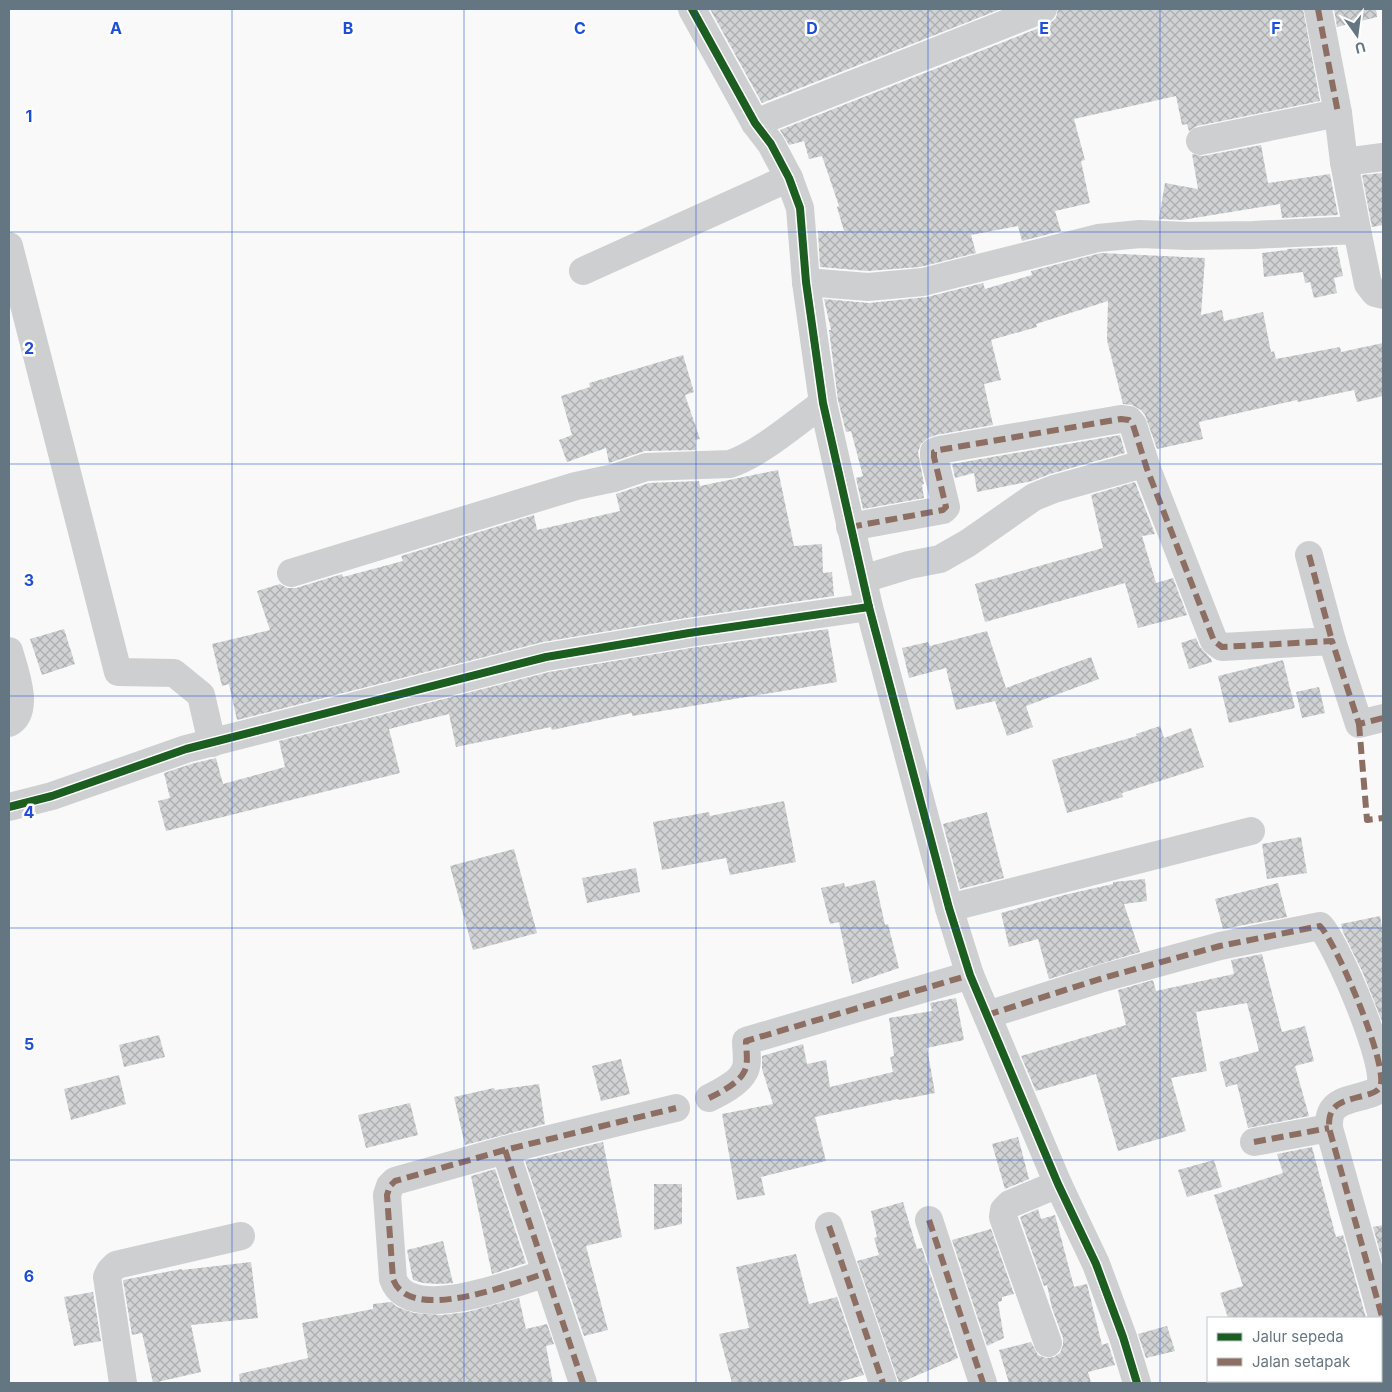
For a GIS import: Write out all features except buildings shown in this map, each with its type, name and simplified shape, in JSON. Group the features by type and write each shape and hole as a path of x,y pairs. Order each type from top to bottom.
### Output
{"street":[{"path":"692,9 755,123 770,144 789,178 800,208 806,282 823,404 869,607 949,908 970,975 1058,1184 1096,1264 1123,1337 1137,1383"},
{"path":"755,123 1042,9"},
{"path":"1318,9 1338,113 1344,162 1368,284 1375,293 1383,295"},
{"path":"1200,141 1338,113"},
{"path":"1344,162 1383,157"},
{"path":"583,271 789,178"},
{"path":"806,282 868,287 923,282 1098,238 1140,234 1244,236 1357,230"},
{"path":"9,246 118,672 174,673 201,695 212,742"},
{"path":"291,573 576,486 614,478 646,467 730,464 756,452 823,404"},
{"path":"850,527 943,510 946,507 934,452 1121,418 1128,420 1133,425 1147,469 1214,642 1222,647 1332,641"},
{"path":"863,579 909,565 940,559 960,548 1034,497 1054,489 1136,466 1147,469"},
{"path":"1309,555 1332,641 1359,724 1383,718"},
{"path":"9,807 52,796 186,749 546,657 689,633 869,607"},
{"path":"9,651 18,682 20,708 12,722 9,723"},
{"path":"949,908 1250,831"},
{"path":"987,1015 1103,978 1220,946 1320,926 1329,937 1357,997 1378,1056 1382,1079 1381,1085 1376,1091 1337,1104 1331,1113 1329,1128 1383,1320"},
{"path":"709,1098 726,1089 744,1072 746,1041 970,975"},
{"path":"546,1274 462,1298 442,1301 413,1298 405,1295 395,1285 393,1279 387,1195 390,1186 395,1181 505,1150 676,1108"},
{"path":"1254,1142 1329,1128"},
{"path":"505,1150 583,1383"},
{"path":"1048,1343 1003,1218 1004,1210 1010,1204 1058,1184"},
{"path":"928,1220 983,1383"},
{"path":"829,1226 883,1383"},
{"path":"123,1383 107,1277 110,1271 116,1265 241,1236"}],"marked path":[{"path":"1318,9 1338,113"},
{"path":"850,527 943,510 946,507 934,457 934,452 939,450 1121,419 1129,420 1133,425 1147,469 1214,641 1222,647 1332,641 1359,724 1383,718"},
{"path":"1309,555 1332,641"},
{"path":"1359,724 1367,820 1383,818"},
{"path":"987,1015 1103,978 1220,946 1320,926 1338,955 1360,1005 1370,1032 1381,1075 1380,1087 1376,1091 1348,1100 1335,1107 1330,1116 1329,1128 1383,1320"},
{"path":"709,1098 738,1080 746,1069 746,1041 970,975"},
{"path":"583,1383 505,1150 676,1108"},
{"path":"1254,1142 1329,1128"},
{"path":"505,1150 395,1181 390,1186 387,1195 393,1279 403,1292 419,1299 440,1300 488,1291 546,1273"},
{"path":"929,1220 983,1383"},
{"path":"829,1226 883,1383"}],"cycle path":[{"path":"692,9 755,123 771,144 789,178 800,208 806,282 823,403 869,607 949,908 970,975 1058,1184 1096,1264 1123,1337 1137,1383"},
{"path":"9,807 52,796 186,749 546,657 689,633 869,607"}]}
